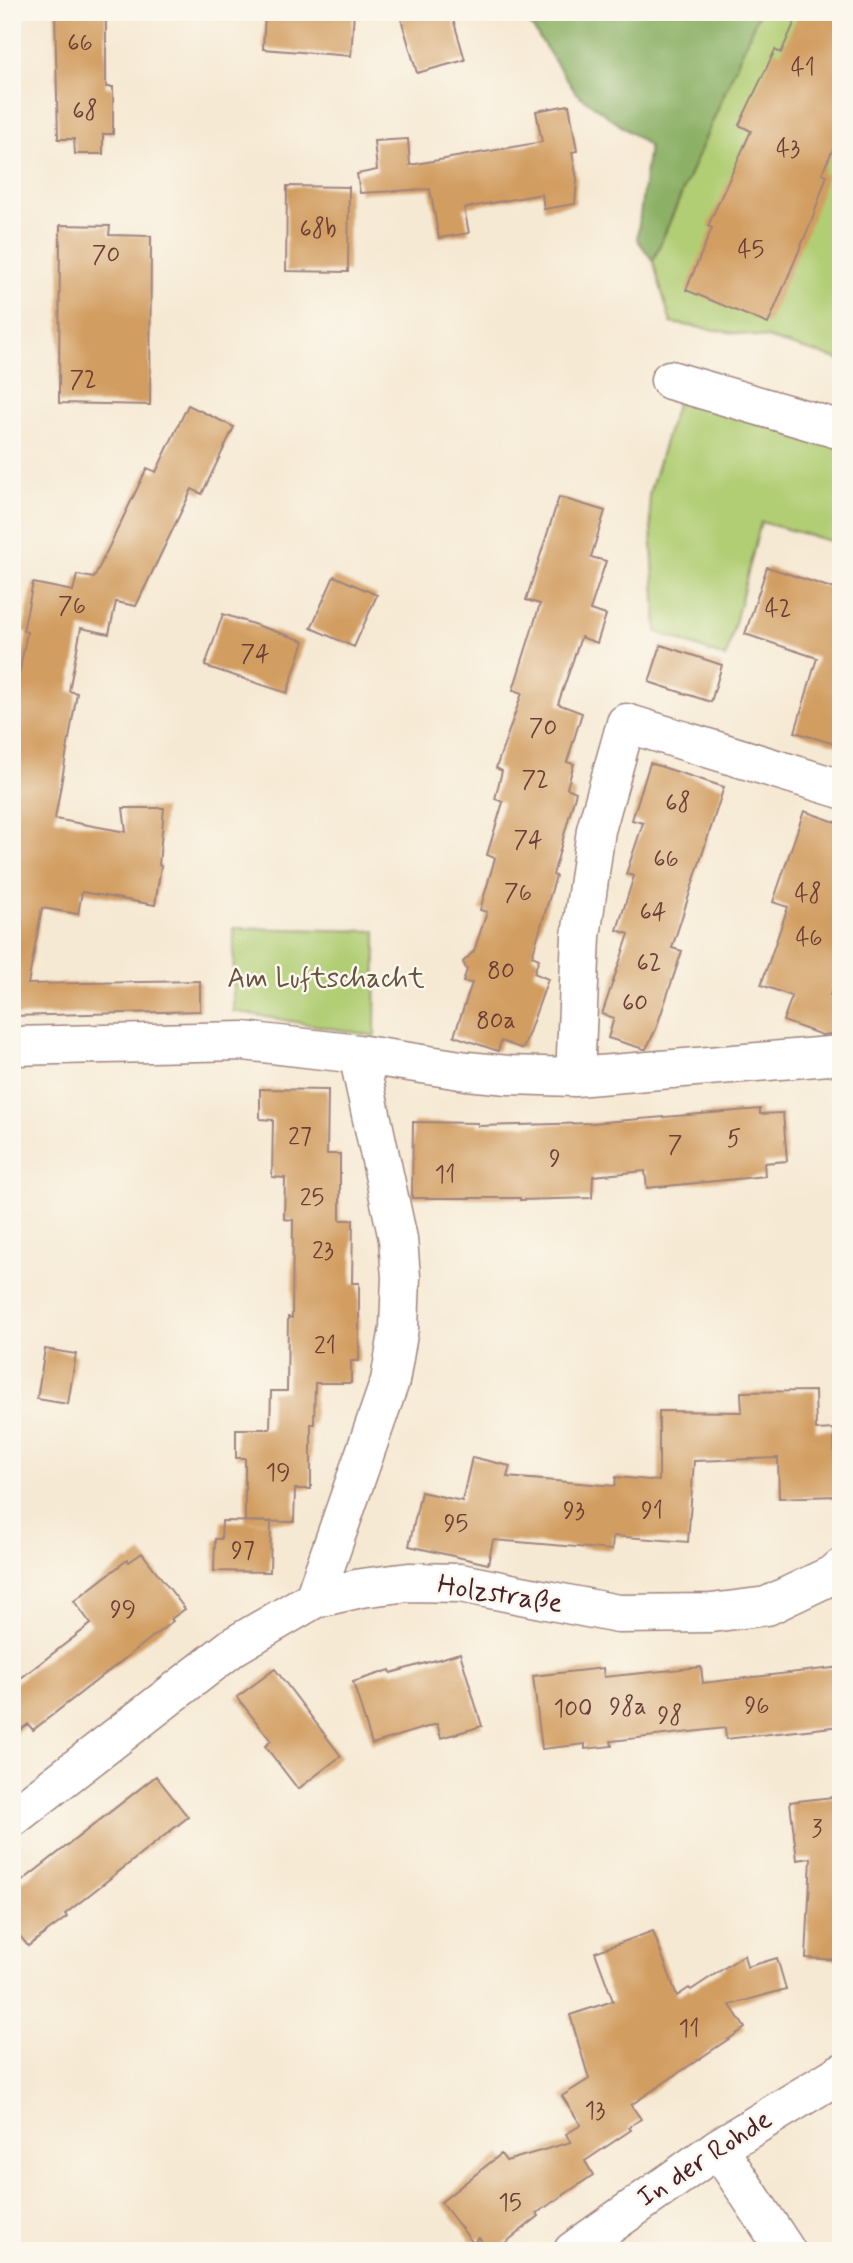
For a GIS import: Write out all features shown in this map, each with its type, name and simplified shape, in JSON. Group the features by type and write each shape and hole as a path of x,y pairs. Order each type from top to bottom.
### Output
{"street":[{"path":"670,380 841,430"},
{"path":"575,1077 581,936 592,856 596,830 626,723 841,789"},
{"path":"12,1046 244,1041 358,1054 467,1071 575,1077 841,1055"},
{"path":"314,1599 390,1381 399,1328 401,1277 398,1239 358,1054"},
{"name":"Holzstraße","path":"12,1818 234,1646 314,1599 361,1588 409,1582 460,1583 618,1614 711,1613 767,1606 834,1574 841,1568"},
{"name":"In der Rohde","path":"573,2251 718,2148 841,2073"},
{"path":"718,2148 786,2251"}],"green space":[{"path":"522,12 759,12 653,261 637,239 649,146 576,93"},
{"path":"759,12 841,12 841,360 767,338 671,323 653,261"},
{"path":"680,392 841,445 841,544 761,522 726,658 657,632 649,494"},
{"name":"Am Luftschacht","path":"234,928 376,931 375,1036 233,1011"}],"building":[{"path":"55,12 106,12 106,87 113,87 113,134 103,134 103,154 75,154 74,139 58,139"},
{"path":"265,12 354,12 351,56 263,49"},
{"path":"399,12 451,12 465,60 417,73"},
{"path":"799,12 841,12 841,132 822,173 827,175 812,220 768,324 686,290 712,228 708,226 751,131 739,125 775,50 781,53"},
{"path":"569,105 577,151 572,152 577,179 575,204 544,209 542,194 464,208 469,233 439,238 430,189 360,193 357,174 377,170 374,141 408,139 410,165 542,142 536,111"},
{"path":"287,186 349,187 348,272 286,271"},
{"path":"60,225 110,226 109,235 151,236 150,405 59,403"},
{"path":"188,405 234,427 202,494 192,489 136,606 116,602 109,634 81,628 69,691 77,693 55,819 126,832 123,808 164,808 161,866 155,905 82,892 78,914 42,908 28,984 200,981 200,1011 12,1016 12,713 27,632 23,631 33,583 73,591 77,575 94,578 147,468 156,472"},
{"path":"559,497 605,511 591,557 606,561 590,610 606,615 597,643 581,637 558,704 582,713 567,762 574,764 567,788 576,792 553,875 556,876 532,956 539,959 534,973 548,979 523,1049 501,1041 498,1051 454,1036 472,983 463,982 467,970 463,962 474,951 487,912 480,910 495,858 487,855 503,802 495,799 502,771 496,768 522,693 513,690 540,604 526,600"},
{"path":"767,567 841,591 841,746 795,732 817,658 745,634"},
{"path":"334,576 377,595 354,647 311,628"},
{"path":"223,614 304,641 287,693 205,666"},
{"path":"661,645 722,665 711,702 649,682"},
{"path":"650,763 724,787 672,948 682,951 656,1029 644,1049 608,1038 614,1018 602,1014 629,934 617,930 634,876 626,874 643,823 632,820"},
{"path":"804,811 841,824 841,965 830,995 841,999 841,1033 822,1035 783,1021 792,996 761,985 788,907 773,902"},
{"path":"260,1089 328,1090 327,1154 340,1154 340,1220 353,1220 352,1283 359,1283 359,1361 351,1361 351,1383 315,1383 314,1424 311,1424 311,1489 295,1489 294,1522 245,1521 245,1458 236,1458 236,1429 270,1429 271,1391 287,1391 288,1317 292,1318 293,1220 284,1219 285,1178 272,1177 273,1120 260,1119"},
{"path":"760,1109 760,1114 783,1113 787,1161 764,1163 765,1176 647,1188 645,1171 593,1176 592,1198 412,1198 413,1122 478,1123 478,1126 592,1123"},
{"path":"45,1349 76,1354 68,1404 37,1399"},
{"path":"815,1391 816,1430 834,1429 836,1496 779,1498 778,1458 694,1461 688,1542 613,1536 612,1550 493,1540 488,1564 409,1546 421,1492 462,1501 472,1457 510,1466 507,1477 615,1486 616,1477 659,1481 659,1411 742,1412 741,1392"},
{"path":"222,1521 271,1522 270,1572 214,1571 215,1539 221,1539"},
{"path":"142,1553 185,1609 33,1730 28,1724 12,1736 12,1685 91,1624 74,1601 127,1560 129,1562"},
{"path":"460,1653 482,1726 441,1738 437,1724 372,1744 353,1682"},
{"path":"701,1667 703,1683 841,1667 841,1726 726,1739 725,1728 611,1741 612,1746 585,1749 585,1744 542,1749 533,1676 603,1668 604,1677"},
{"path":"275,1669 341,1756 298,1789 265,1746 271,1741 237,1697"},
{"path":"156,1776 188,1817 28,1946 12,1926 12,1889"},
{"path":"841,1796 841,1960 806,1958 811,1858 797,1860 790,1802"},
{"path":"653,1931 677,1996 689,1988 691,1990 744,1955 747,1967 777,1958 786,1989 730,2005 745,2028 631,2105 641,2119 629,2127 631,2130 585,2161 593,2175 537,2213 539,2216 495,2251 489,2251 479,2238 473,2243 441,2202 501,2154 506,2161 571,2142 566,2134 581,2125 562,2096 589,2079 570,2015 613,2001 595,1952"}]}
